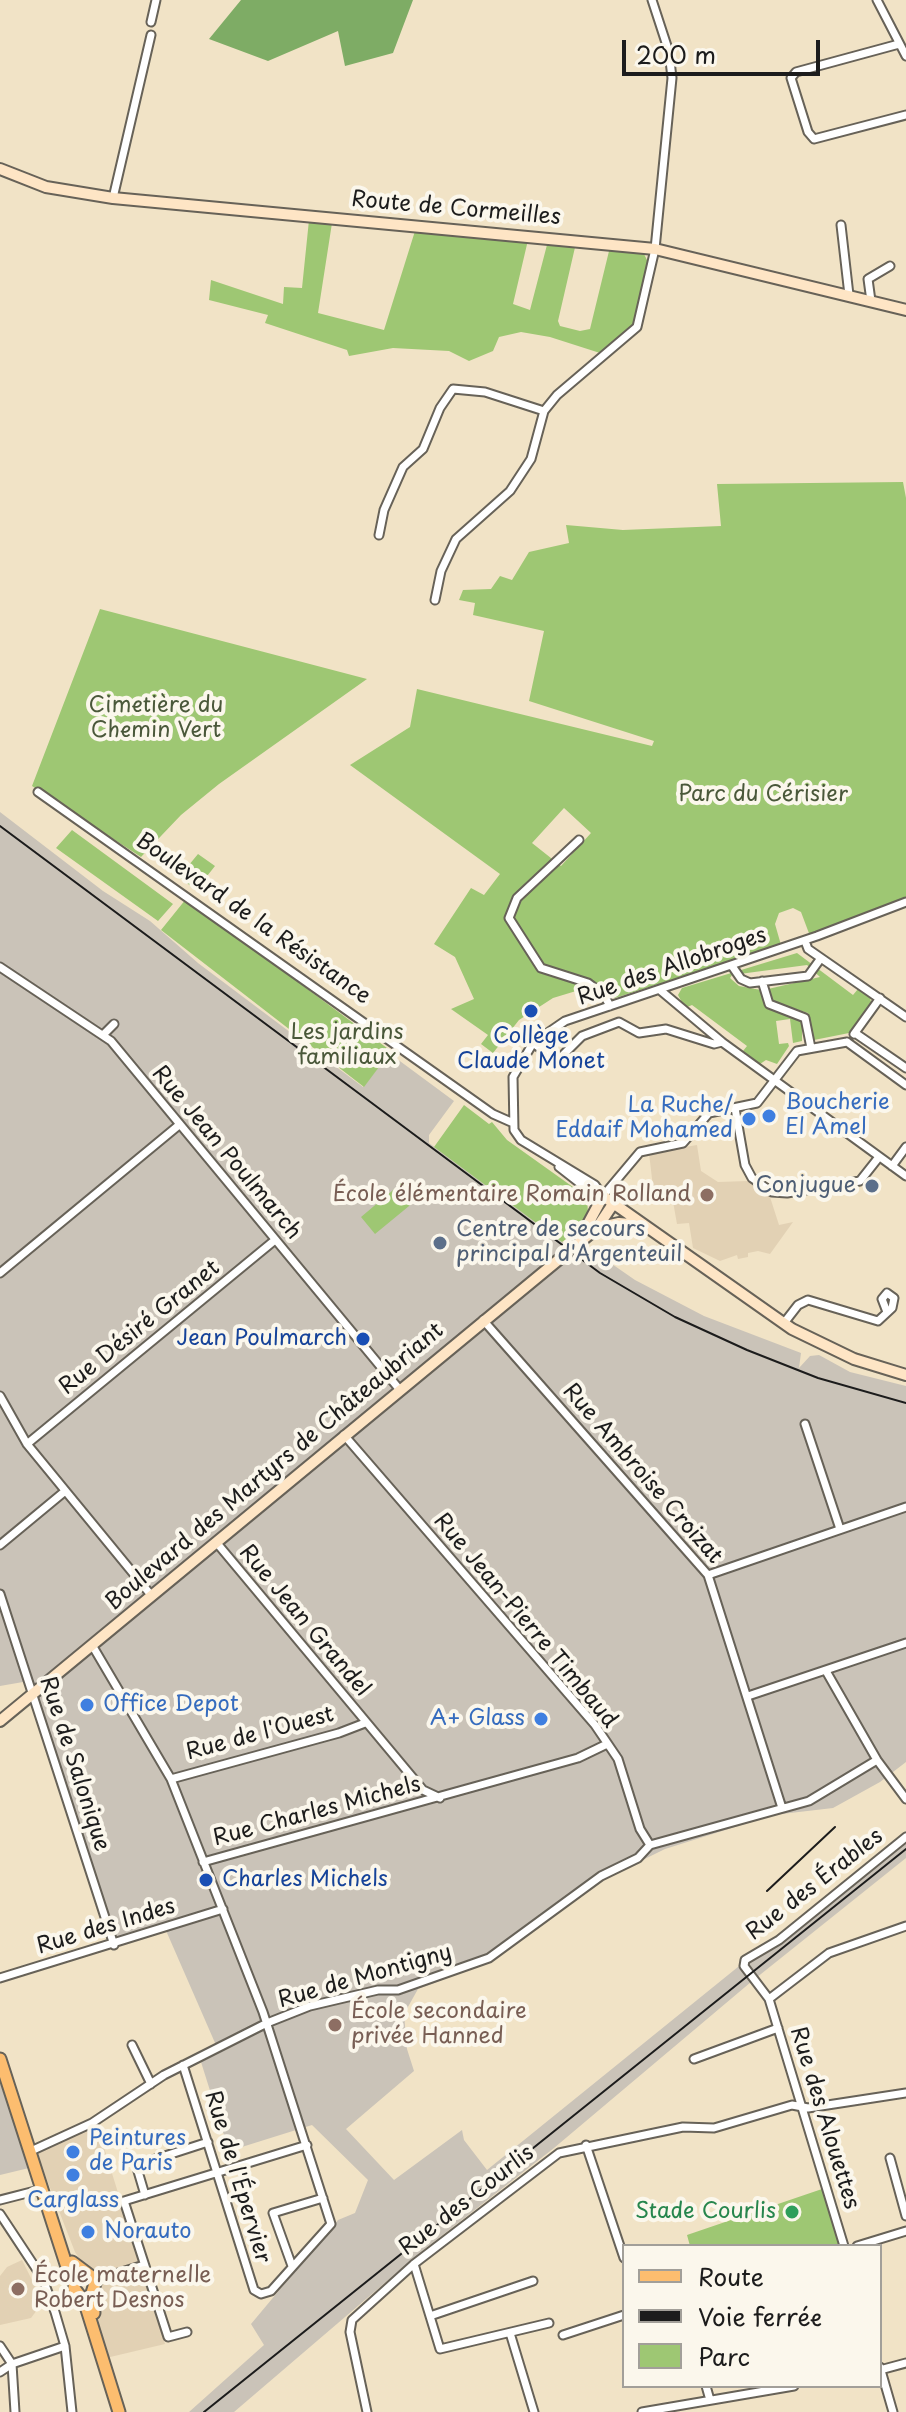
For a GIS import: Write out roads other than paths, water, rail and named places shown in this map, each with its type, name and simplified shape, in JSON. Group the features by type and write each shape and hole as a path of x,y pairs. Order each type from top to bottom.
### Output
{"main road":[{"name":"Route de Cormeilles","path":"0,169 46,187 113,198 655,249 906,310"},
{"name":"Boulevard de la Résistance","path":"603,1196 784,1323 854,1359 906,1375"},
{"name":"Boulevard des Martyrs de Châteaubriant","path":"575,1245 603,1196"},
{"name":"Boulevard des Martyrs de Châteaubriant","path":"0,1721 597,1228 613,1204"},
{"path":"597,1228 619,1223 646,1226"},
{"path":"0,2059 66,2264 79,2275 91,2274 96,2280 86,2294 99,2353 119,2412"},
{"path":"79,2275 74,2288 86,2294"}],"street":[{"path":"151,22 156,0"},
{"path":"435,600 441,571 456,539 510,491 531,459 544,411 557,395 637,327 655,249 672,78 669,52 652,0"},
{"path":"877,0 906,56"},
{"path":"906,34 897,40 796,72 791,78 799,107 814,139 906,115"},
{"path":"113,198 151,35"},
{"path":"841,225 849,295"},
{"path":"871,301 868,279 890,266"},
{"path":"379,535 384,510 403,467 423,449 440,408 453,389 485,392 544,411"},
{"name":"Boulevard de la Résistance","path":"38,792 475,1102 511,1122 517,1136 557,1163 591,1192 603,1196"},
{"path":"579,840 517,898 509,918 541,968 588,983 604,995 610,1006"},
{"name":"Rue des Allobroges","path":"511,1122 515,1070 533,1043 558,1024 805,941 906,902"},
{"path":"805,941 808,949 906,1017"},
{"path":"732,966 746,982 762,981 808,976 821,958"},
{"name":"Rue Jean Poulmarch","path":"0,967 103,1035 400,1390"},
{"path":"762,981 769,1004 805,1018 811,1048"},
{"path":"660,990 722,1042 906,1176"},
{"path":"603,1196 640,1152 683,1143 709,1113 757,1103 797,1051 847,1042 880,998"},
{"path":"533,1043 552,1057 560,1058 582,1036 619,1022 639,1033 666,1029 714,1044 722,1042"},
{"path":"103,1035 114,1024"},
{"path":"855,1033 906,1068"},
{"path":"847,1042 906,1085"},
{"path":"888,1071 896,1061"},
{"path":"735,1108 745,1165 763,1187 787,1193 860,1181 879,1157"},
{"path":"0,1273 179,1125"},
{"path":"892,1166 906,1147"},
{"name":"Rue Désiré Granet","path":"27,1444 275,1240"},
{"path":"784,1323 798,1305 808,1300 874,1321 881,1320 887,1312"},
{"name":"Rue Ambroise Croizat","path":"483,1320 708,1575 782,1808"},
{"path":"0,1396 27,1444 151,1595"},
{"path":"805,1424 840,1529"},
{"name":"Rue Jean-Pierre Timbaud","path":"344,1435 595,1725 605,1745 618,1759 640,1829 650,1845"},
{"path":"0,1545 64,1492"},
{"path":"708,1575 906,1507"},
{"name":"Rue Jean Grandel","path":"216,1542 365,1723"},
{"name":"Rue de Salonique","path":"0,1594 114,1945"},
{"path":"748,1696 906,1643"},
{"path":"92,1645 171,1779 267,2023 307,2145 323,2198 273,2213 292,2266"},
{"path":"826,1671 877,1760 906,1799"},
{"name":"Rue de l'Ouest","path":"171,1779 365,1723 423,1790 440,1798"},
{"path":"440,1798 578,1758 605,1745"},
{"name":"Rue de Montigny","path":"31,2151 92,2123 183,2065 267,2023 310,2006 378,1990 398,1990 476,1965 601,1876 638,1858 650,1845 822,1794 877,1760"},
{"name":"Rue Charles Michels","path":"203,1862 440,1798"},
{"name":"Rue des Érables","path":"769,1999 745,1970 745,1960 779,1940 906,1837"},
{"name":"Rue des Indes","path":"0,1978 223,1909"},
{"path":"769,1999 829,1953 906,1926"},
{"name":"Rue des Alouettes","path":"769,1999 843,2244"},
{"path":"694,2059 778,2028"},
{"path":"132,2045 151,2084"},
{"name":"Rue de l'Épervier","path":"183,2065 254,2290 261,2294 271,2291 331,2227 323,2198"},
{"name":"Rue des Courlis","path":"367,2412 350,2324 414,2264 549,2160 586,2145 683,2127 714,2128 792,2105 906,2093"},
{"path":"145,2195 137,2168 140,2164 208,2142"},
{"path":"187,2332 168,2337 124,2201 307,2145"},
{"path":"586,2145 622,2252"},
{"path":"890,2158 906,2216"},
{"path":"0,2200 43,2189"},
{"path":"0,2214 43,2279 65,2346 72,2412"},
{"path":"864,2244 906,2231"},
{"path":"414,2264 440,2349 549,2323"},
{"path":"96,2280 144,2265"},
{"path":"430,2316 533,2281"},
{"path":"563,2335 622,2316"},
{"path":"510,2333 534,2412"},
{"path":"0,2346 12,2364 15,2412"},
{"path":"0,2372 12,2364 65,2346"},
{"path":"882,2369 906,2363"},
{"path":"882,2376 893,2412"},
{"path":"707,2388 710,2400"},
{"path":"642,2412 690,2408 710,2400 782,2388"}],"railway":[{"path":"0,826 600,1273 675,1317 747,1350 818,1378 906,1403"},
{"path":"767,1891 835,1827"},
{"path":"204,2412 906,1849"}],"place":[{"name":"Collège Claude Monet","path":"531,1011"},
{"name":"Boucherie El Amel","path":"769,1116"},
{"name":"La Ruche/ Eddaif Mohamed","path":"749,1119"},
{"name":"Conjugue","path":"872,1186"},
{"name":"École élémentaire Romain Rolland","path":"707,1195"},
{"name":"Centre de secours principal d'Argenteuil","path":"440,1243"},
{"name":"Jean Poulmarch","path":"363,1339"},
{"name":"Office Depot","path":"87,1705"},
{"name":"A+ Glass","path":"541,1719"},
{"name":"Charles Michels","path":"206,1880"},
{"name":"École secondaire privée Hanned","path":"335,2025"},
{"name":"Peintures de Paris","path":"73,2152"},
{"name":"Carglass","path":"73,2175"},
{"name":"Stade Courlis","path":"792,2212"},
{"name":"Norauto","path":"88,2232"},
{"name":"École maternelle Robert Desnos","path":"18,2289"}],"park label":[{"name":"Cimetière du Chemin Vert","path":"156,718"},
{"name":"Parc du Cérisier","path":"763,795"},
{"name":"Les jardins familiaux","path":"347,1046"}]}
